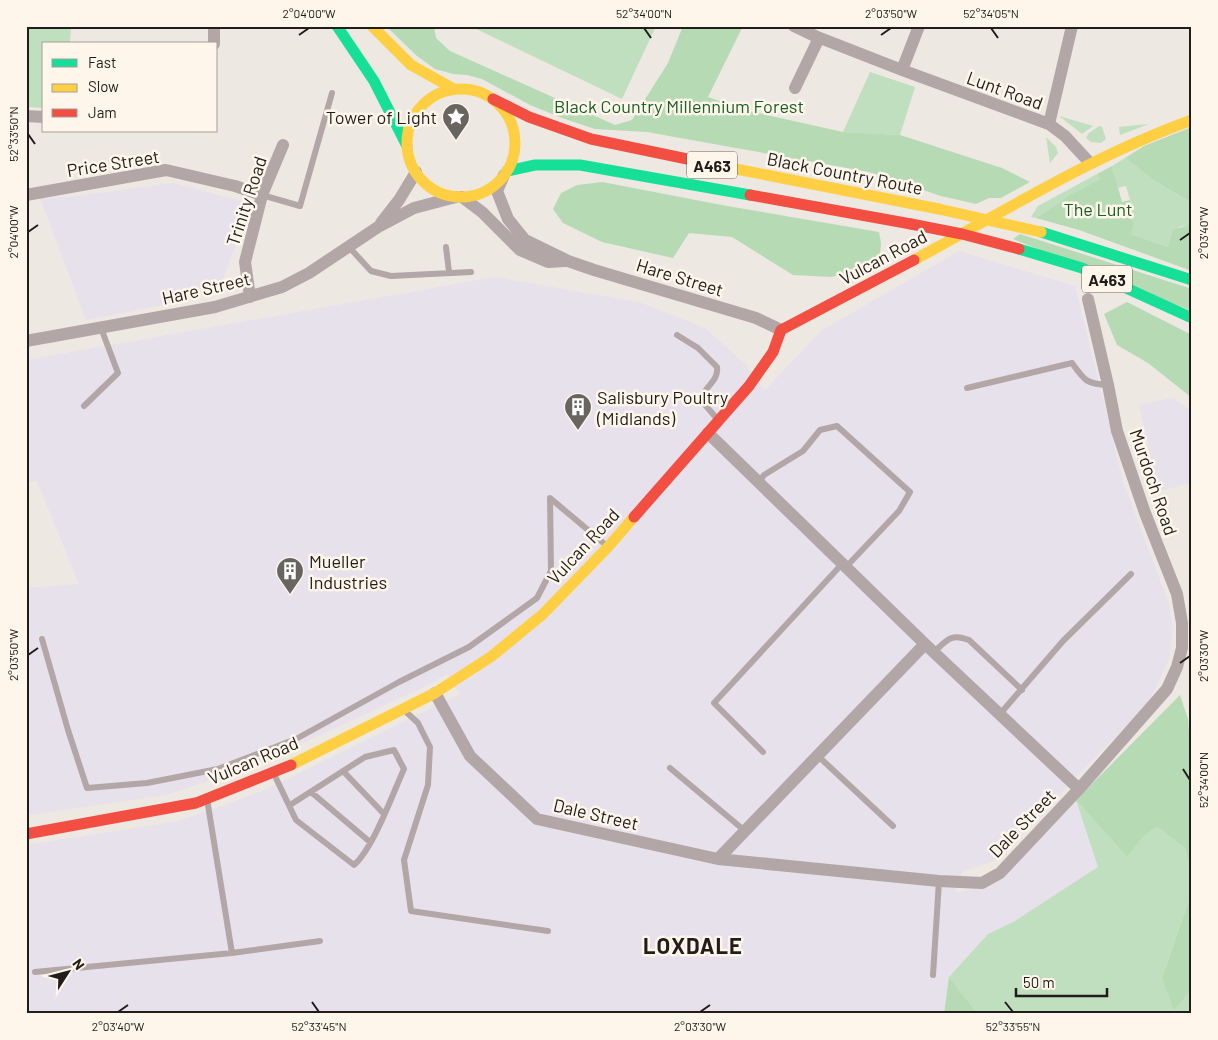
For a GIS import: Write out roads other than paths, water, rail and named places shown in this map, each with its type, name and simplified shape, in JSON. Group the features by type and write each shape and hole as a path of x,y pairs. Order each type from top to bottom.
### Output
{"main road":[{"path":"337,26 374,80 407,146 416,172 431,188 441,193 459,197 484,192 495,185 506,173 514,152 514,132 506,114 493,99 474,90 454,89 432,97 419,108 409,128 407,146"},
{"path":"372,26 411,65 454,89"},
{"name":"Black Country Route","path":"493,99 529,117 591,139 939,209 1041,232 1192,280"},
{"path":"1090,163 1170,127 1192,120"},
{"name":"Vulcan Road","path":"26,834 196,803 296,762 435,693 492,656 543,614 608,547 749,386 773,352 781,330 916,260 1090,163"},
{"name":"A463","path":"506,173 535,166 580,165 962,234 1082,268 1192,318"}],"street":[{"path":"214,26 214,42"},
{"name":"Lunt Road","path":"794,26 819,38 902,70 1049,124 1065,136 1090,163"},
{"path":"902,70 918,26"},
{"path":"1049,124 1072,26"},
{"path":"795,88 819,38"},
{"path":"26,116 42,117"},
{"name":"Trinity Road","path":"250,297 245,262 262,195 283,145"},
{"name":"Price Street","path":"26,195 166,170 235,186 262,195"},
{"name":"Hare Street","path":"378,227 399,200 416,172"},
{"name":"Hare Street","path":"506,173 498,191 508,219 525,240 568,261 756,318 781,330"},
{"name":"Hare Street","path":"26,341 215,307 250,297 282,286 309,273 378,227 414,208 459,197 482,212 520,250 548,262 568,261"},
{"name":"Murdoch Road","path":"1079,789 1167,689 1177,667 1182,648 1182,622 1177,594 1145,513 1117,431 1088,299"},
{"name":"Dale Street","path":"435,693 470,756 537,819 718,859 939,881 982,883 1000,873 1079,789 929,648 708,433"},
{"path":"718,859 818,756 929,648"}],"lane":[{"path":"262,195 300,206 332,93"},
{"path":"446,246 449,272"},
{"path":"349,247 371,271 391,276 471,272"},
{"path":"84,406 118,373 101,328"},
{"path":"677,335 698,348 717,367 716,378 704,392 701,400 719,421"},
{"path":"967,388 1072,362 1085,381 1097,385 1108,385"},
{"path":"759,482 764,475 803,451 820,430 836,426 910,492 899,511 844,565 714,703 763,752"},
{"path":"42,639 87,788 147,783 218,769 296,740 399,682 469,647 537,598 551,571 550,498 608,547"},
{"path":"1000,714 1063,641 1131,574"},
{"path":"929,648 948,638 960,636 969,640 1022,690"},
{"path":"403,709 418,723 430,747 428,785 404,860 410,911 548,931"},
{"path":"273,771 296,820 354,865 360,860 370,842 404,769 394,750 365,757 290,805"},
{"path":"818,756 893,826"},
{"path":"670,768 745,831"},
{"path":"343,771 384,814"},
{"path":"310,792 370,842"},
{"path":"207,798 232,953"},
{"path":"933,975 939,881"},
{"path":"35,972 232,953 320,942"}],"place":[{"name":"Tower of Light","path":"456,141"},
{"name":"Salisbury Poultry (Midlands)","path":"578,431"},
{"name":"Mueller Industries","path":"290,595"}],"district":[{"name":"LOXDALE","path":"693,945"}],"park label":[{"name":"Black Country Millennium Forest","path":"679,106"},
{"name":"The Lunt","path":"1098,209"}]}
